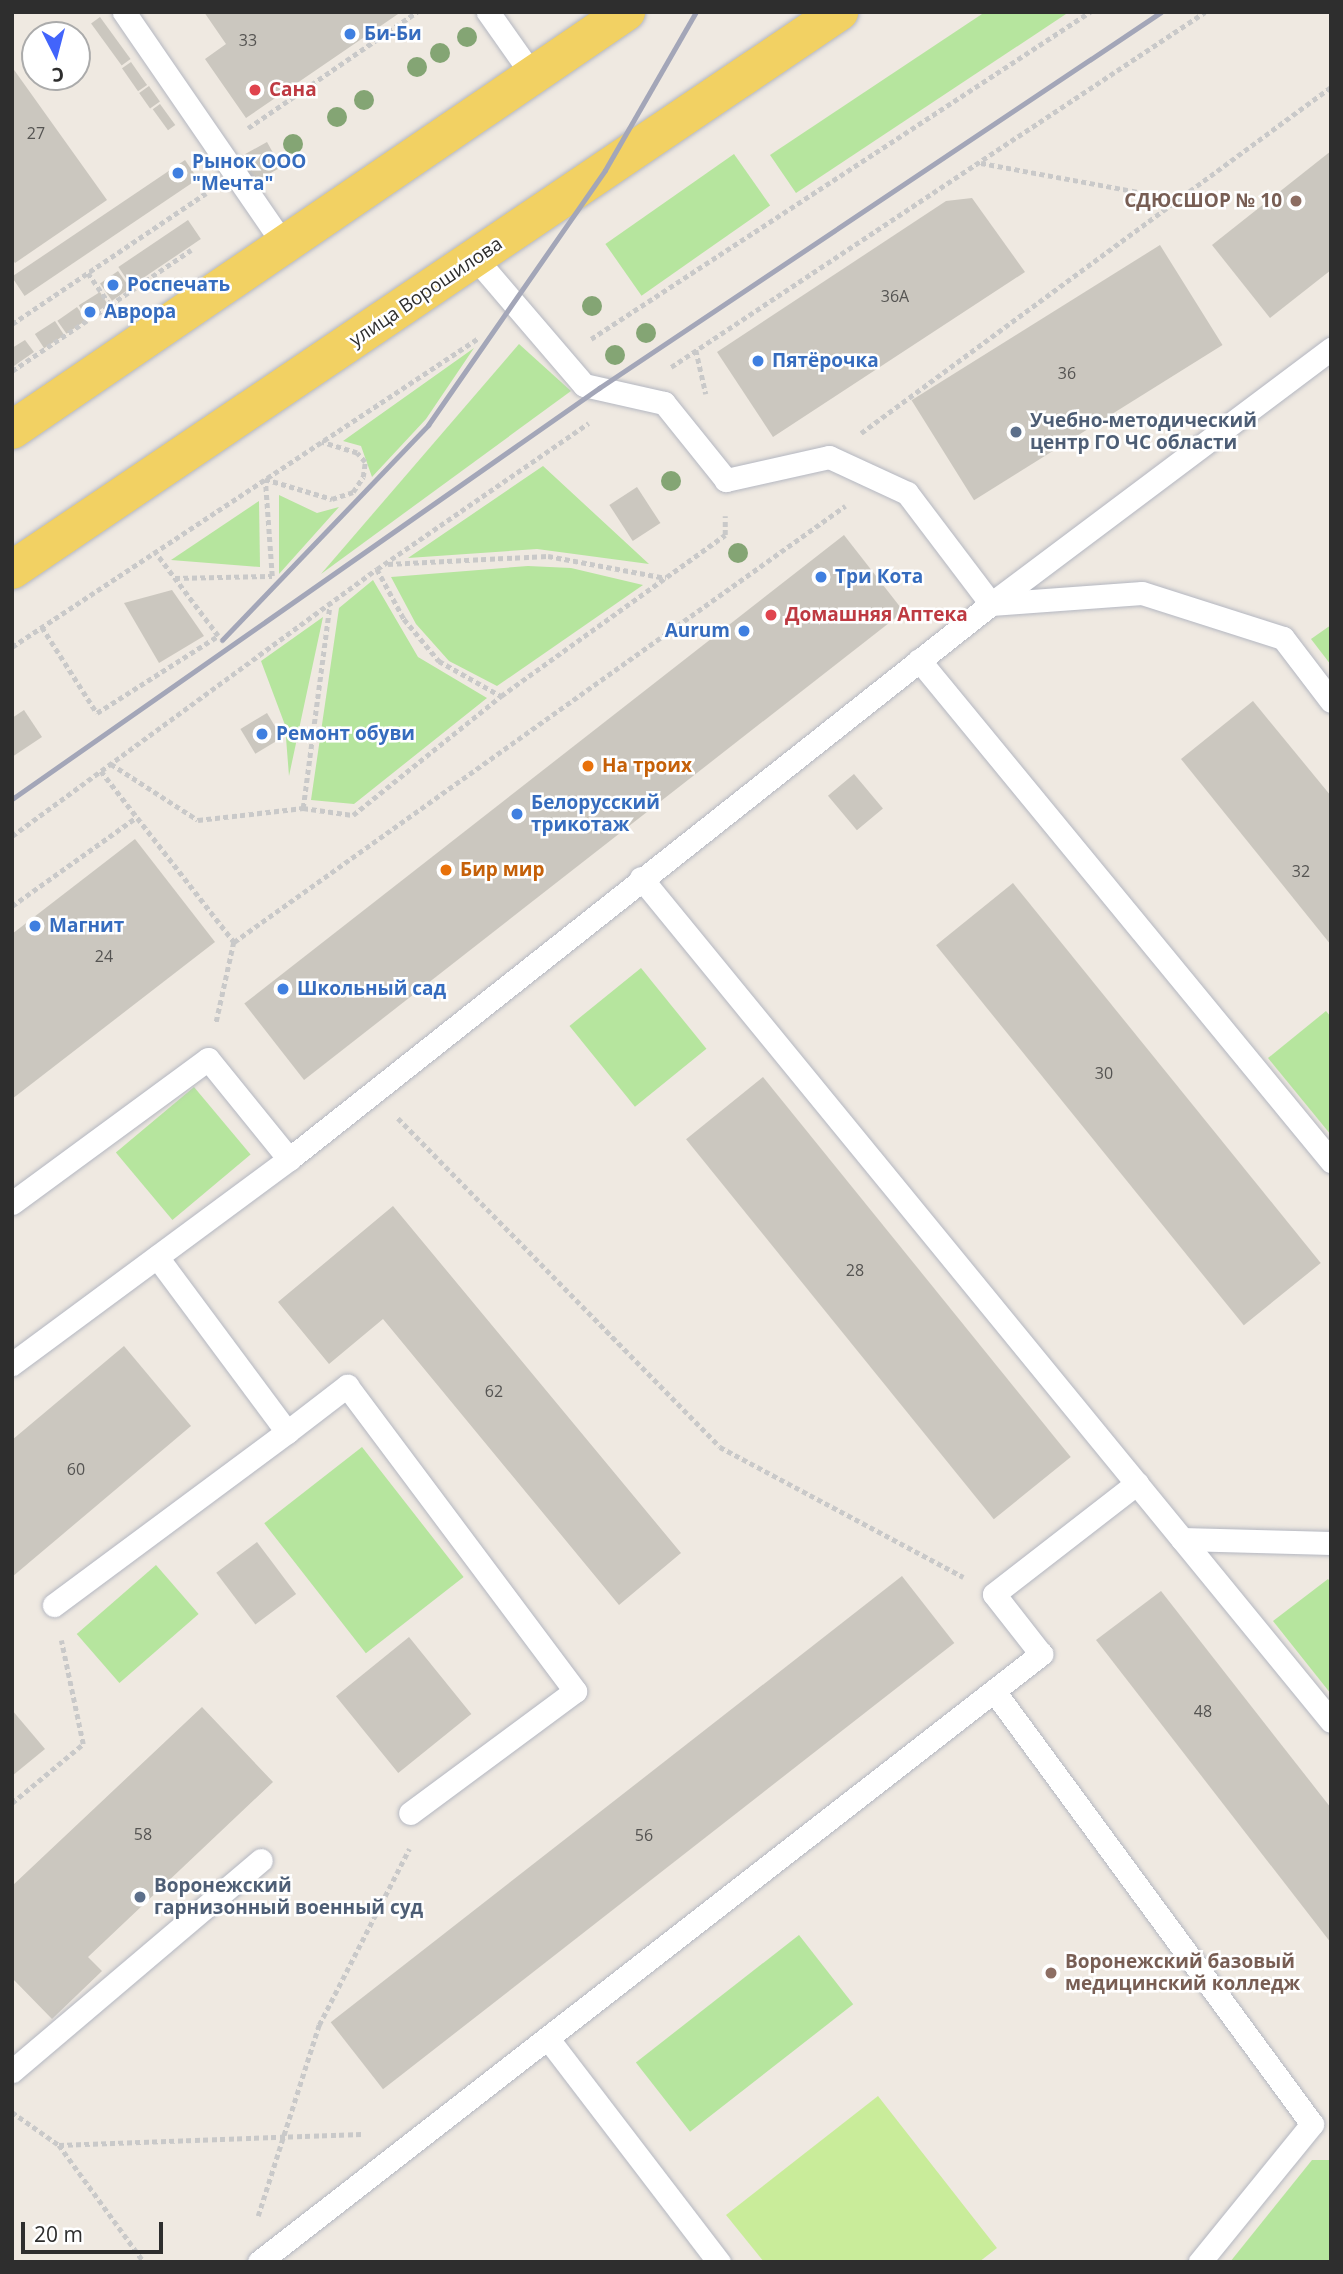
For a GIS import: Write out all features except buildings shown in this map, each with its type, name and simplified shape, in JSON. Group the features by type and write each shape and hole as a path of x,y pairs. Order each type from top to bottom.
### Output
{"main road":[{"path":"12,430 286,248 626,12"},
{"name":"улица Ворошилова","path":"12,570 839,12"}],"lane":[{"path":"124,12 286,248"},
{"path":"488,12 533,76"},
{"path":"475,258 584,384 664,403 726,480 829,457 907,493 991,604"},
{"path":"12,1364 289,1159 641,878 991,604 1331,349"},
{"path":"991,604 1142,593 1283,639 1331,701"},
{"path":"919,660 1331,1161"},
{"path":"641,878 1331,1721"},
{"path":"12,1203 208,1059 289,1159"},
{"path":"157,1257 287,1432"},
{"path":"54,1605 347,1386 575,1690 410,1813"},
{"path":"259,2262 549,2040 1041,1654 994,1594 1137,1483"},
{"path":"1182,1539 1331,1543"},
{"path":"994,1691 1312,2124 1200,2262"},
{"path":"12,2071 261,1860"},
{"path":"549,2040 719,2262"}],"path":[{"path":"561,359 1090,12"},
{"path":"12,835 377,569 387,565 628,396 1205,12"},
{"path":"829,457 1331,87"},
{"path":"980,163 1178,199"},
{"path":"12,372 198,246"},
{"path":"88,273 110,305"},
{"path":"12,647 477,339"},
{"path":"265,479 332,499 353,492 365,463 357,453 321,442"},
{"path":"175,578 272,576 265,479"},
{"path":"208,1059 234,942 880,481"},
{"path":"111,764 198,820 303,808 353,815 501,696 725,535"},
{"path":"42,627 97,713 218,636 155,552"},
{"path":"387,565 548,556 666,578"},
{"path":"377,569 404,619 439,661 501,696"},
{"path":"303,808 331,602"},
{"path":"101,771 234,942"},
{"path":"12,906 138,817"},
{"path":"373,1092 720,1447 994,1594"},
{"path":"12,1803 83,1744 54,1605"},
{"path":"256,2223 319,2025 438,1793"},
{"path":"12,2112 59,2146 145,2262"},
{"path":"59,2146 284,2134 425,2135"}],"green space":[{"path":"985,12 1069,12 796,193 770,155"},
{"path":"734,154 770,206 642,296 605,244"},
{"path":"519,344 571,391 321,574"},
{"path":"474,348 426,419 372,477 361,446 343,441"},
{"path":"543,466 649,564 537,549 408,558"},
{"path":"279,495 317,513 339,507 279,574"},
{"path":"259,501 260,567 171,560"},
{"path":"528,566 571,568 643,585 497,686 449,661 416,624 391,577"},
{"path":"373,580 418,657 487,698 354,804 311,800 339,608"},
{"path":"323,617 289,776 285,725 261,661"},
{"path":"1331,625 1331,665 1311,639"},
{"path":"641,968 706,1049 635,1107 570,1026"},
{"path":"1326,1011 1331,1017 1331,1135 1268,1058"},
{"path":"194,1087 251,1154 172,1220 116,1153"},
{"path":"362,1447 464,1577 366,1653 264,1523"},
{"path":"156,1565 199,1614 119,1683 77,1634"},
{"path":"1328,1579 1331,1583 1331,1694 1273,1621"},
{"path":"799,1935 853,2004 690,2132 636,2062"},
{"path":"878,2096 997,2248 979,2262 764,2262 726,2215"},
{"path":"1312,2160 1331,2160 1331,2262 1230,2262"}],"railway":[{"path":"222,640 428,425 605,170 696,12"},
{"path":"12,799 599,388 1161,12"}],"place":[{"name":"Би-Би","path":"350,34"},
{"name":"Сана","path":"255,90"},
{"name":"Рынок ООО \"Мечта\"","path":"178,173"},
{"name":"СДЮСШОР № 10","path":"1296,201"},
{"name":"Роспечать","path":"113,285"},
{"name":"Аврора","path":"90,312"},
{"name":"Пятёрочка","path":"758,361"},
{"name":"Учебно-методический центр ГО ЧС области","path":"1016,432"},
{"name":"Три Кота","path":"821,577"},
{"name":"Домашняя Аптека","path":"771,615"},
{"name":"Aurum","path":"744,631"},
{"name":"Ремонт обуви","path":"262,734"},
{"name":"На троих","path":"588,766"},
{"name":"Белорусский трикотаж","path":"517,814"},
{"name":"Бир мир","path":"446,870"},
{"name":"Магнит","path":"35,926"},
{"name":"Школьный сад","path":"283,989"},
{"name":"Воронежский гарнизонный военный суд","path":"140,1897"},
{"name":"Воронежский базовый медицинский колледж","path":"1051,1973"}]}
